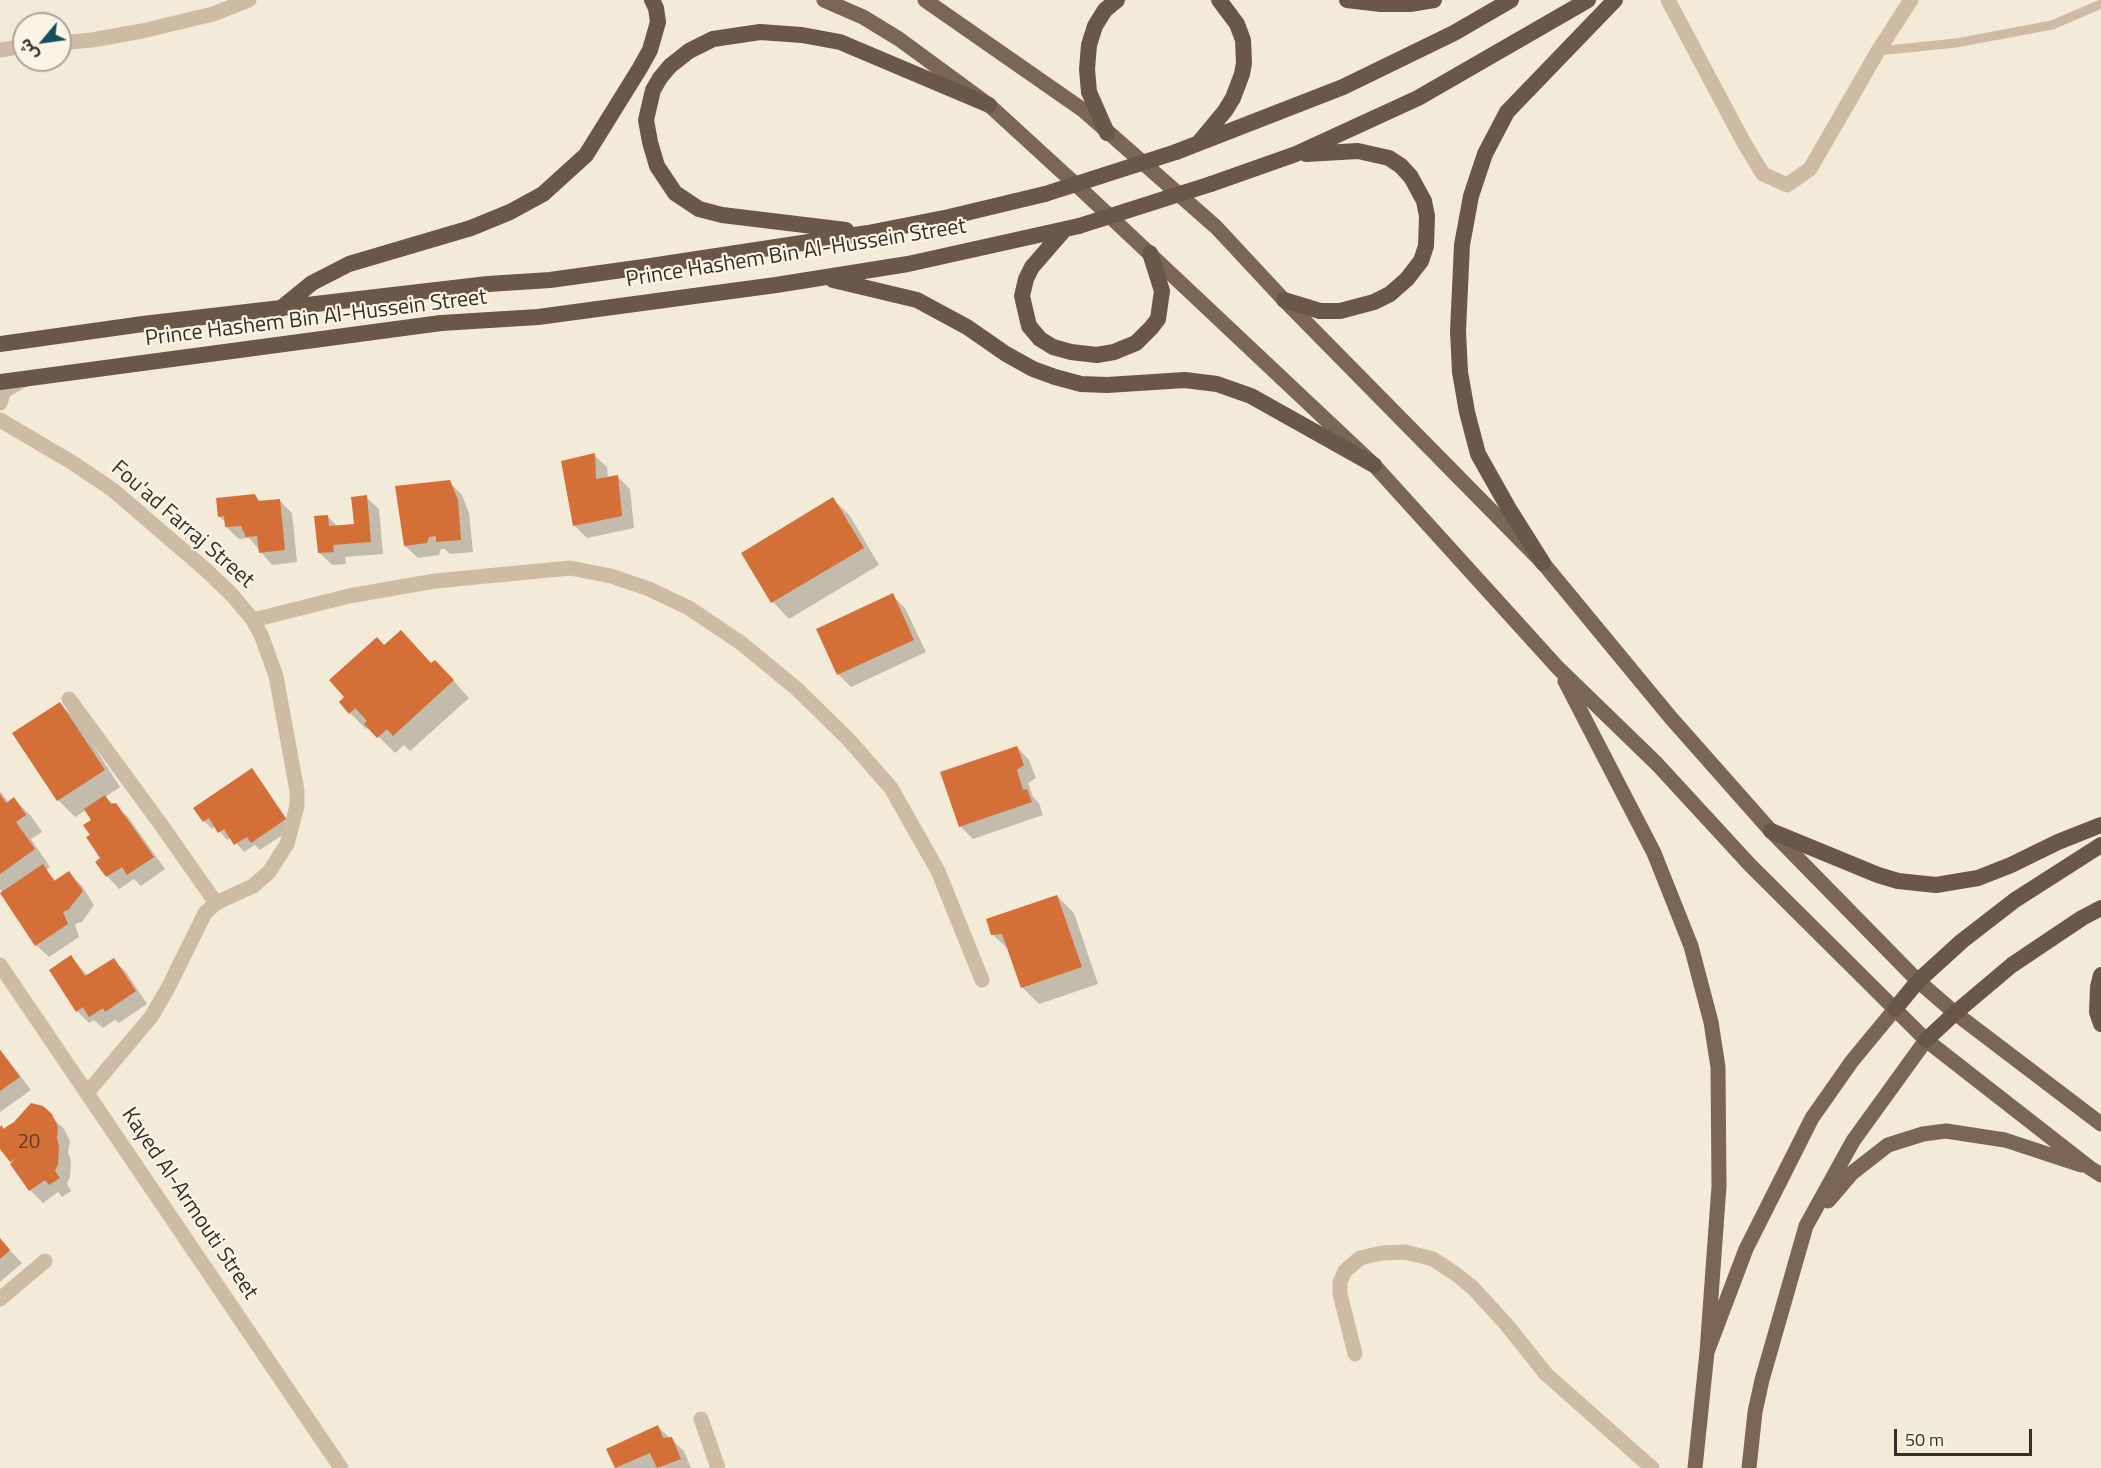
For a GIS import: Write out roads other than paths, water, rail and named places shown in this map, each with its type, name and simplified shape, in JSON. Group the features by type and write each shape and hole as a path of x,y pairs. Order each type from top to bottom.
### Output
{"highway":[{"path":"280,309 312,283 349,264 471,228 510,212 543,194 586,155 640,68 650,50 658,22 652,0"},
{"path":"1107,133 1089,92 1086,69 1089,45 1095,26 1105,10 1117,0"},
{"path":"1198,143 1226,111 1242,74 1244,63 1243,40 1237,24 1219,0"},
{"path":"1347,0 1381,4 1410,4 1434,0"},
{"name":"Prince Hashem Bin Al-Hussein Street","path":"0,344 143,324 488,284 550,280 868,233 949,217 1045,194 1176,152 1343,87 1454,33 1511,0"},
{"name":"Prince Hashem Bin Al-Hussein Street","path":"0,382 441,323 538,317 824,278 908,264 1072,227 1211,184 1296,154 1418,98 1588,0"},
{"path":"1543,563 1478,454 1467,412 1460,372 1458,331 1462,245 1471,196 1485,154 1507,112 1615,0"},
{"path":"868,233 722,215 699,209 675,193 657,166 646,120 653,90 660,78 670,66 689,51 713,39 760,32 802,35 840,42 989,105"},
{"path":"1284,300 1320,311 1340,311 1374,302 1390,294 1407,279 1421,261 1426,246 1427,216 1424,201 1411,177 1401,166 1389,158 1358,151 1296,154"},
{"path":"1072,227 1032,267 1022,296 1029,326 1040,339 1053,347 1097,355 1114,352 1136,343 1158,319 1162,291 1150,253"},
{"path":"824,278 917,300 966,327 1006,354 1033,369 1055,377 1081,384 1107,385 1185,380 1217,384 1251,396 1374,465"},
{"path":"1771,831 1898,882 1936,885 1978,878 2101,825"},
{"path":"1894,1009 1918,981 1962,941 2015,900 2101,845"},
{"path":"1926,1040 2012,965 2082,918 2101,908"},
{"path":"2101,975 2097,1012 2101,1024"}],"main road":[{"path":"824,0 863,17 899,39 989,105 1150,253 1374,465 1558,668 1657,765 1750,866 1894,1009 1926,1040 2096,1171"},
{"path":"925,0 1083,110 1216,227 1284,300 1543,563 1671,718 1771,831 1918,981 1955,1013 2101,1124"},
{"path":"1558,668 1654,853 1691,946 1711,1022 1718,1067 1719,1186 1707,1352 1695,1468"},
{"path":"1707,1352 1746,1249 1812,1118 1852,1061 1894,1009"},
{"path":"1749,1468 1755,1412 1762,1380 1806,1226 1853,1141 1926,1040"},
{"path":"1806,1226 1852,1173 1888,1145 1923,1134 1946,1131 2006,1140 2096,1171"}],"street":[{"path":"72,42 142,31 213,14 249,0"},
{"path":"1668,0 1744,143 1763,174 1787,185 1810,169 1878,51 1911,0"},
{"path":"6,424 0,404 4,390 26,379"},
{"name":"Fou'ad Farraj Street","path":"6,424 73,463 113,490 206,570 232,595 253,620 262,637 276,676 297,791 297,806 287,844 268,872 253,886 216,903 206,913 151,1017 87,1093"},
{"path":"253,620 349,596 435,581 570,568 611,576 649,589 689,608 741,643 798,689 849,740 891,788 938,871 982,980"},
{"path":"69,699 216,903"},
{"name":"Kayed Al-Armouti Street","path":"0,965 341,1468"},
{"path":"1355,1354 1340,1294 1340,1282 1345,1271 1360,1258 1382,1253 1405,1252 1432,1258 1473,1288 1506,1324 1546,1374 1652,1468"},
{"path":"0,1299 45,1261"},
{"path":"701,1419 718,1468"}],"lane":[{"path":"1878,51 1956,43 2052,25 2101,4"}]}
